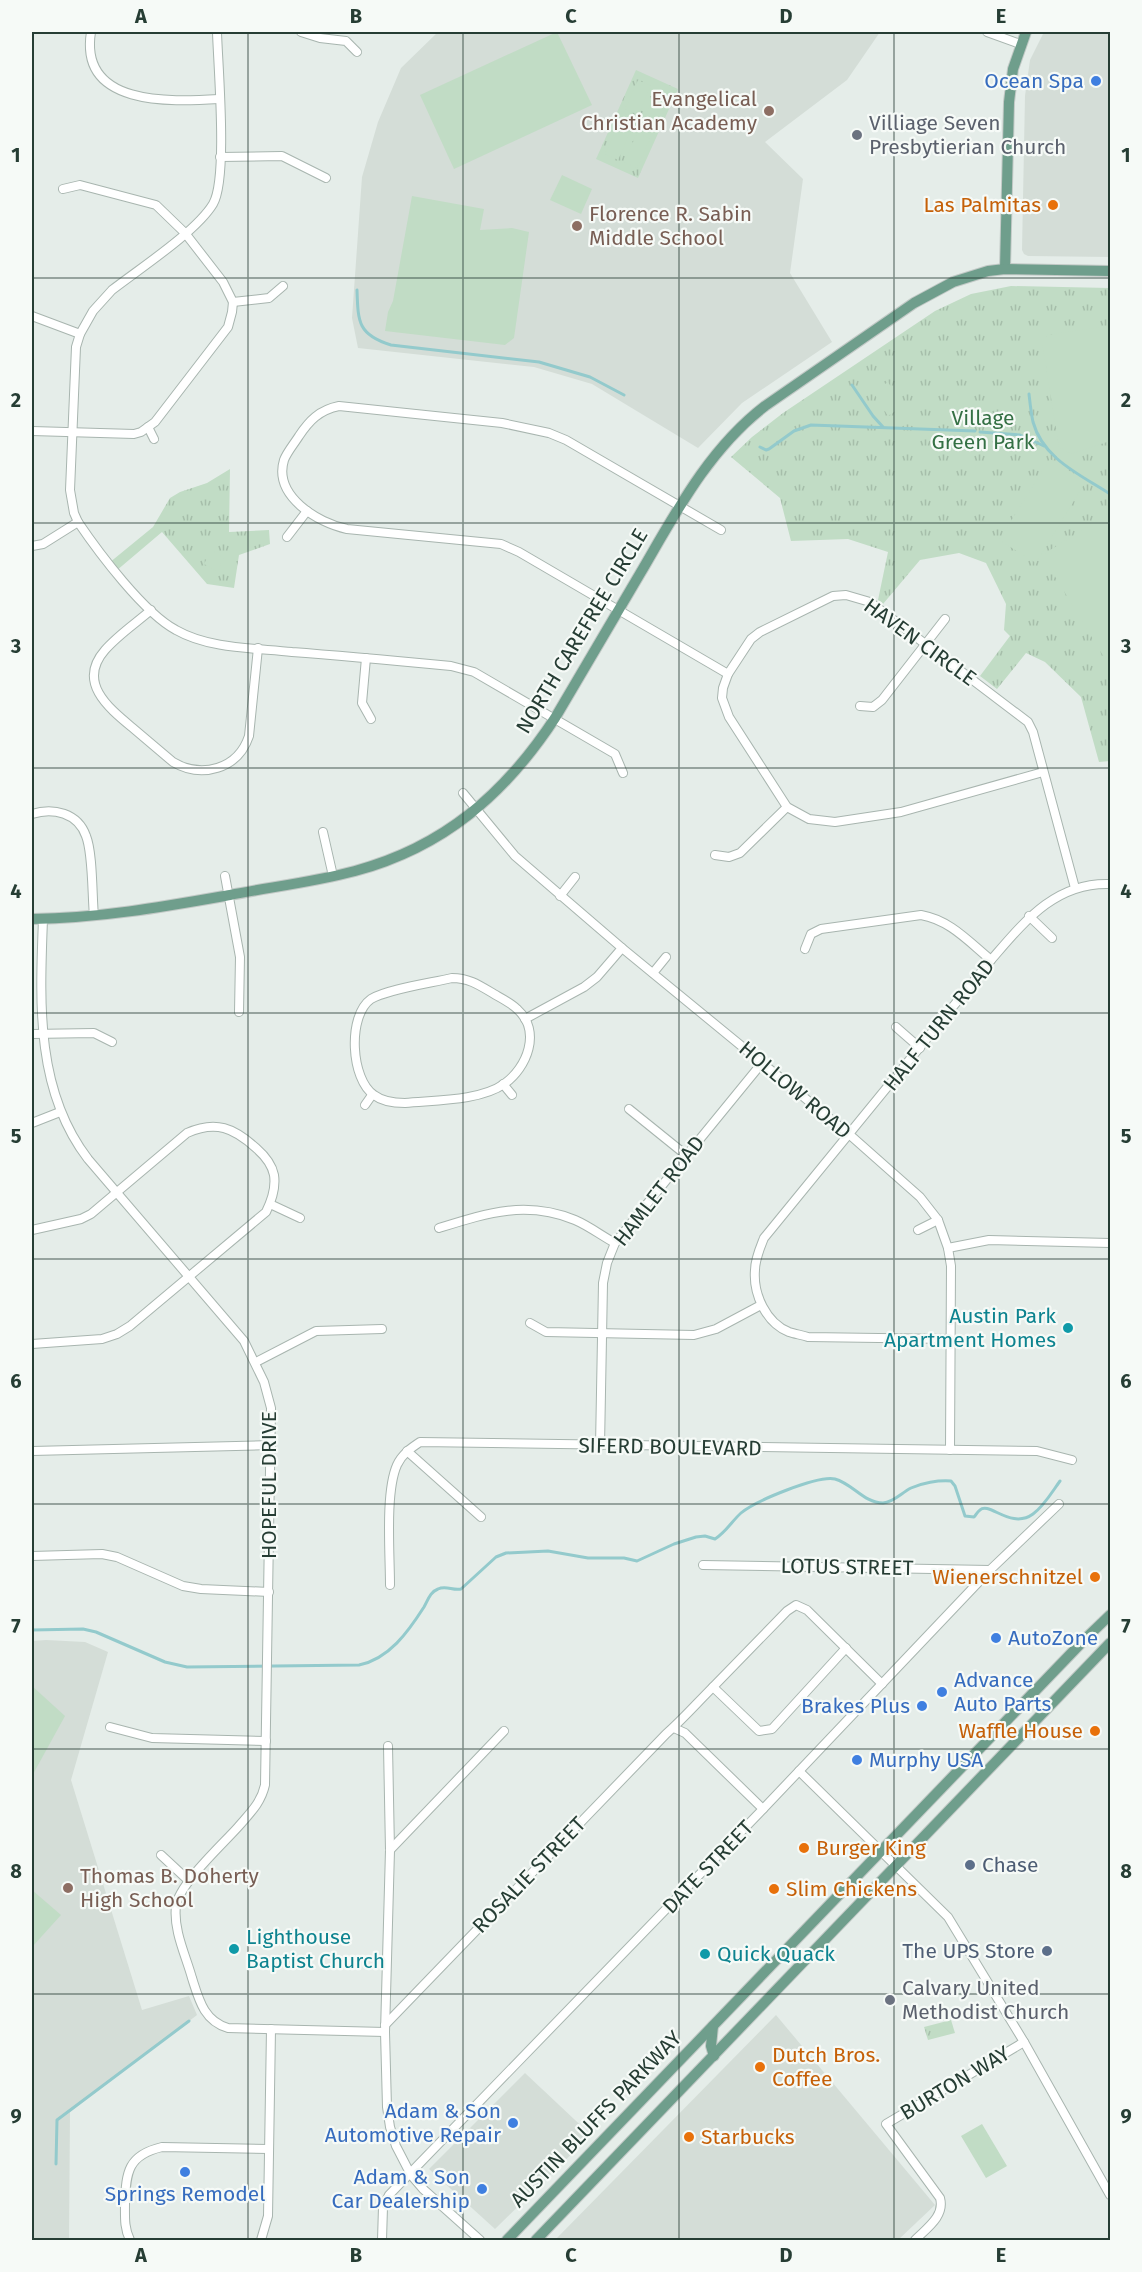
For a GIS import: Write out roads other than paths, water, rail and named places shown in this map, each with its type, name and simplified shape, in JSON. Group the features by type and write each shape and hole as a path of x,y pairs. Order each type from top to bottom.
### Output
{"main road":[{"path":"1005,269 1009,102 1013,69 1026,32"},
{"name":"NORTH CAREFREE CIRCLE","path":"37,919 122,914 333,876 398,857 433,839 477,809 501,788 520,766 555,718 679,506 724,442 765,406 931,293 965,278 1005,269 1110,271"},
{"name":"AUSTIN BLUFFS PARKWAY","path":"507,2241 880,1850 1110,1615"},
{"name":"AUSTIN BLUFFS PARKWAY","path":"536,2241 1110,1643"},
{"path":"1018,1708 1016,1724 1019,1736"},
{"name":"AUSTIN BLUFFS PARKWAY","path":"713,2025 711,2046 714,2056"}],"street":[{"path":"91,32 91,58 96,72 115,88 161,100 219,99"},
{"path":"216,32 220,157 220,180 216,198 204,216 185,233 112,290 93,311 80,334 74,361 70,490 78,522 136,595 174,629 194,639 258,648 452,666 474,672 615,754 623,773"},
{"path":"301,32 320,38 346,41 357,52"},
{"path":"987,32 1020,44"},
{"path":"220,157 282,156 326,178"},
{"path":"32,431 134,434 148,427 155,422 228,327 232,312 233,302 223,282 164,210 147,201 80,185 63,189"},
{"path":"233,302 269,298 283,286"},
{"path":"32,316 80,334"},
{"path":"721,530 566,440 535,429 502,423 339,406 322,411 315,417 286,454 283,470 286,488 292,496 307,511 327,523 347,529 501,544 519,552 728,674"},
{"path":"148,427 154,440"},
{"path":"287,537 307,511"},
{"path":"32,546 43,544 78,522"},
{"name":"HAVEN CIRCLE","path":"787,807 729,717 722,698 728,674 745,646 760,632 833,596 846,595 870,602 1028,722 1033,732 1075,888"},
{"path":"151,610 106,648 96,663 95,681 100,696 112,710 183,768 203,771 222,767 233,760 246,746 258,648"},
{"path":"860,706 873,707 882,700 945,619"},
{"path":"366,658 362,703 371,719"},
{"path":"715,855 729,857 740,854 787,807 809,819 835,822 901,812 1043,772"},
{"name":"HOLLOW ROAD","path":"463,793 515,856 653,974 850,1135 920,1197 938,1220 948,1248 951,1266 950,1450"},
{"path":"32,814 48,810 58,811 76,821 82,828 88,845 94,916"},
{"path":"323,832 333,876"},
{"path":"225,876 240,957 239,1012"},
{"path":"560,896 575,877"},
{"name":"HALF TURN ROAD","path":"761,1305 754,1270 764,1238 991,960 1029,916 1049,900 1075,888 1110,884"},
{"path":"805,949 811,934 821,929 921,915 934,917 948,924 991,960"},
{"path":"1029,916 1052,938"},
{"name":"HOPEFUL DRIVE","path":"37,919 42,1034 50,1082 60,1112 76,1144 244,1341 256,1362 269,1395 272,1422 265,1785 258,1805 189,1881 179,1896 177,1927 200,2003 211,2020 228,2028 386,2028"},
{"path":"525,1019 584,987 597,977 622,948"},
{"path":"653,974 666,957"},
{"path":"452,978 464,978 474,981 518,1009 525,1019 530,1032 531,1044 525,1059 512,1077 490,1092 393,1103 372,1095 362,1082 358,1070 355,1028 362,1010 370,1000 452,978"},
{"path":"896,1027 920,1048"},
{"path":"32,1034 94,1033 112,1042"},
{"name":"HAMLET ROAD","path":"600,1446 603,1283 607,1263 615,1243 762,1063"},
{"path":"503,1084 512,1095"},
{"path":"365,1106 372,1095"},
{"path":"629,1109 686,1155"},
{"path":"32,1123 60,1112"},
{"path":"32,1230 81,1219 117,1193 187,1132 197,1128 220,1127 240,1134 259,1150 274,1172 275,1182 266,1212 130,1326 102,1340 32,1344"},
{"path":"270,1204 300,1218"},
{"path":"439,1228 490,1212 513,1209 533,1210 557,1214 577,1221 615,1243"},
{"path":"918,1230 938,1220"},
{"path":"948,1248 989,1240 1110,1243"},
{"path":"530,1323 546,1332 693,1335 716,1329 761,1305 775,1323 789,1332 808,1337 950,1339"},
{"path":"256,1362 316,1331 382,1329"},
{"name":"SIFERD BOULEVARD","path":"407,1451 420,1442 1037,1451 1072,1460"},
{"path":"32,1451 271,1445"},
{"path":"390,1585 391,1491 397,1465 407,1451 481,1517"},
{"name":"DATE STREET","path":"382,2241 383,2206 389,2195 411,2175 763,1809 990,1570 1059,1504"},
{"path":"32,1556 102,1554 117,1557 183,1586 269,1592"},
{"name":"LOTUS STREET","path":"703,1565 990,1570"},
{"name":"ROSALIE STREET","path":"386,2028 666,1734 787,1611 796,1605 807,1610 846,1648"},
{"path":"713,1687 759,1731 772,1729 846,1648 882,1684"},
{"path":"110,1727 152,1738 266,1741"},
{"path":"674,1728 685,1733 763,1809"},
{"path":"390,1850 504,1731"},
{"path":"388,1746 390,1850 386,2028 387,2107 390,2127 411,2175 423,2189 480,2241"},
{"path":"799,1771 948,1917 1024,2042 1110,2195"},
{"path":"161,1855 189,1881"},
{"path":"261,2241 268,2216 271,2029"},
{"name":"BURTON WAY","path":"915,2241 939,2216 942,2205 940,2198 886,2124 1024,2042"},
{"path":"130,2241 124,2222 125,2176 138,2156 148,2150 162,2147 269,2149"}],"waterway":[{"path":"357,290 359,319 362,326 366,332 380,341 391,345 539,362 590,377 624,395"},
{"path":"852,385 883,427"},
{"path":"1029,394 1033,422 1045,446 1064,465 1110,494"},
{"path":"760,447 769,449 794,431 811,425 975,431"},
{"path":"980,432 1020,435 1044,446"},
{"path":"32,1630 83,1629 96,1632 165,1662 187,1667 359,1665 370,1662 389,1651 411,1626 435,1590 461,1589 496,1557 506,1553 548,1551 588,1558 624,1558 637,1561 674,1544 696,1537 705,1536 715,1539 741,1513 759,1502 801,1485 827,1479 841,1481 870,1500 883,1503 920,1485 936,1481 951,1481 955,1486 965,1516 974,1517 984,1508 1017,1519 1025,1518 1037,1511 1060,1481"},
{"path":"56,2164 57,2120 189,2021"}],"place":[{"name":"Ocean Spa","path":"1096,81"},
{"name":"Evangelical Christian Academy","path":"769,111"},
{"name":"Villiage Seven Presbytierian Church","path":"857,135"},
{"name":"Las Palmitas","path":"1053,205"},
{"name":"Florence R. Sabin Middle School","path":"577,226"},
{"name":"Austin Park Apartment Homes","path":"1068,1328"},
{"name":"Wienerschnitzel","path":"1095,1577"},
{"name":"AutoZone","path":"996,1638"},
{"name":"Advance Auto Parts","path":"942,1692"},
{"name":"Brakes Plus","path":"922,1706"},
{"name":"Waffle House","path":"1095,1731"},
{"name":"Murphy USA","path":"857,1760"},
{"name":"Burger King","path":"804,1848"},
{"name":"Chase","path":"970,1865"},
{"name":"Thomas B. Doherty High School","path":"68,1888"},
{"name":"Slim Chickens","path":"774,1889"},
{"name":"Lighthouse Baptist Church","path":"234,1949"},
{"name":"The UPS Store","path":"1047,1951"},
{"name":"Quick Quack","path":"705,1954"},
{"name":"Calvary United Methodist Church","path":"890,2000"},
{"name":"Dutch Bros. Coffee","path":"760,2067"},
{"name":"Adam & Son Automotive Repair","path":"513,2123"},
{"name":"Starbucks","path":"689,2137"},
{"name":"Springs Remodel","path":"185,2172"},
{"name":"Adam & Son Car Dealership","path":"482,2189"}],"park label":[{"name":"Village Green Park","path":"983,430"}]}
